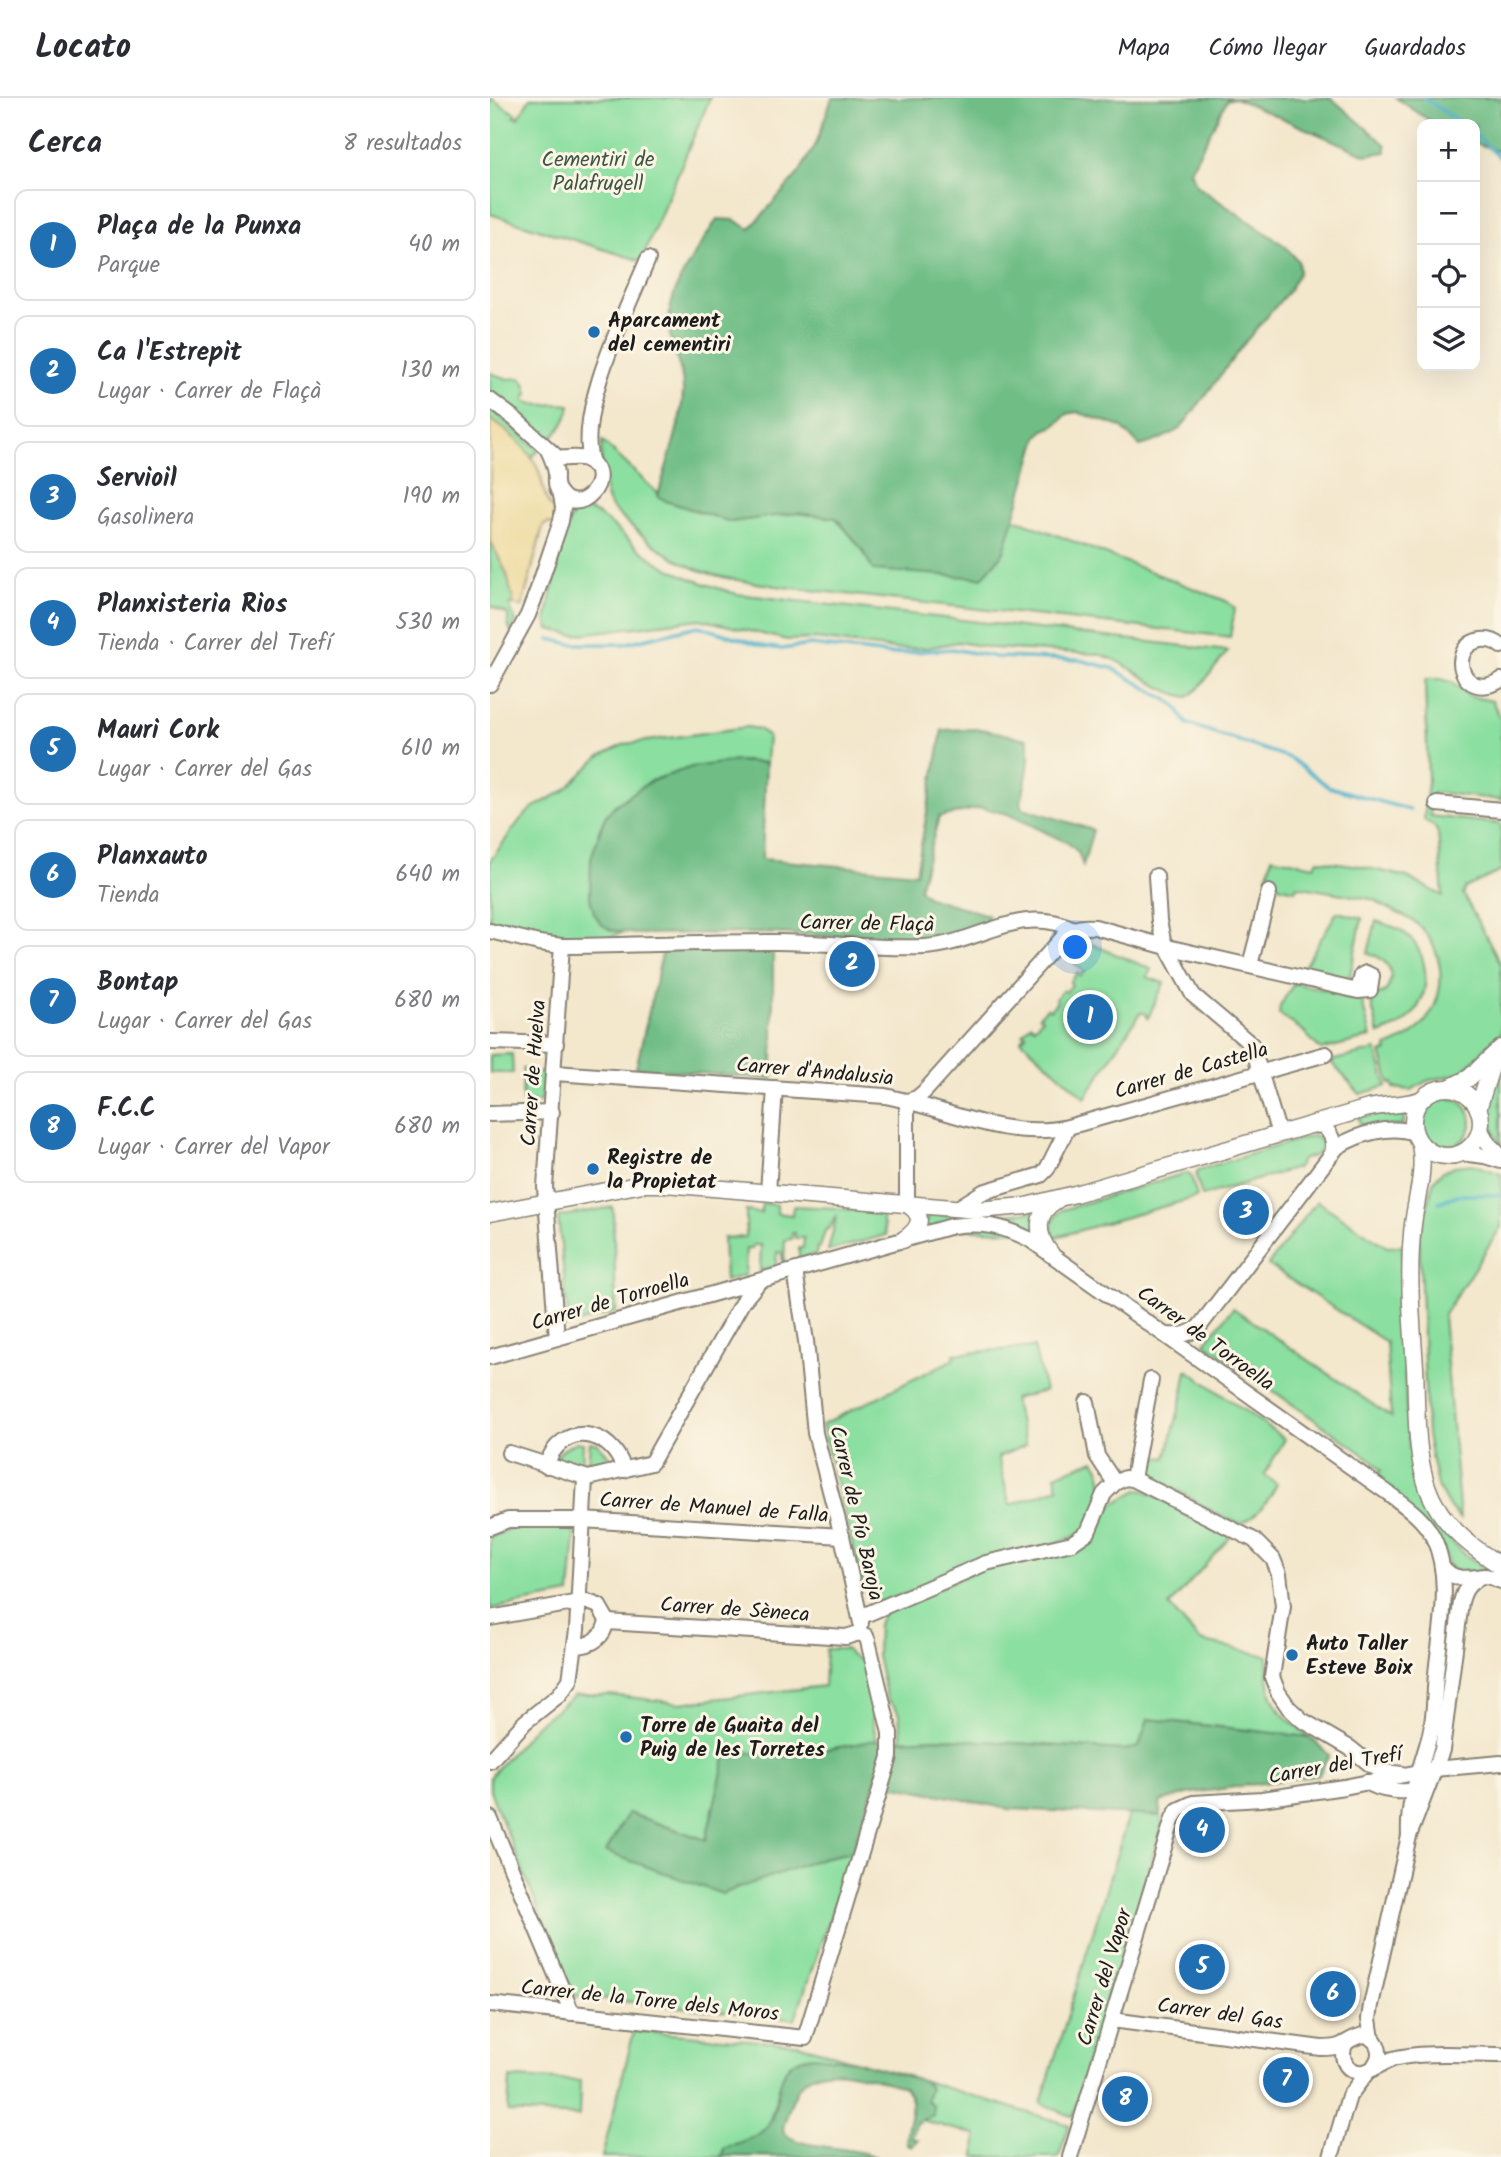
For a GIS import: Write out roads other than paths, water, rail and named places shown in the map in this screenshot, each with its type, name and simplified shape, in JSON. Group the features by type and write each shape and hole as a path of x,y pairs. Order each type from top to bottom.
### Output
{"street":[{"path":"561,494 575,501 584,500 596,491 599,479 588,449 588,435 603,366 648,259"},
{"path":"490,400 516,419 558,458 587,460 593,465"},
{"path":"490,684 528,615 561,522 563,508 561,494 555,483 556,474 559,467 573,458 588,435"},
{"path":"547,448 556,474"},
{"path":"561,522 575,501"},
{"path":"1501,646 1483,639 1469,644 1461,656 1462,671 1468,680 1501,696"},
{"path":"1477,686 1492,685 1501,680"},
{"path":"1437,804 1501,810"},
{"path":"1156,876 1163,940 1193,995 1252,1045 1279,1134"},
{"path":"1251,965 1269,892"},
{"name":"Carrer de Flaçà","path":"490,931 562,946 776,942 924,947 953,944 1018,921 1055,922 1074,929 1083,926 1095,927 1167,947 1358,991"},
{"path":"907,1204 907,1101 917,1098 924,1091 1065,935 1074,929"},
{"name":"Carrer de Huelva","path":"557,1338 545,1187 562,946"},
{"path":"490,1042 556,1044"},
{"path":"490,1213 643,1184 956,1209 1014,1208 1063,1197 1380,1105 1420,1100 1433,1090 1450,1087 1469,1078 1498,1052"},
{"path":"1498,1052 1478,1109 1480,1128 1501,1159"},
{"name":"Carrer de Castella","path":"1068,1127 1326,1054"},
{"name":"Carrer d'Andalusia","path":"555,1073 885,1096 958,1118 1018,1129 1050,1131 1068,1127"},
{"path":"1450,1087 1467,1094 1478,1109"},
{"path":"768,1192 775,1088"},
{"path":"1420,1100 1413,1119 1423,1166 1414,1210 1410,1266 1423,1475 1435,1504 1453,1528 1501,1566"},
{"path":"490,1114 552,1112"},
{"path":"1307,1126 1324,1126 1334,1145 1332,1154"},
{"path":"956,1209 983,1192 1041,1175 1047,1169 1068,1127"},
{"path":"1420,1190 1427,1176 1473,1143 1480,1128"},
{"path":"1167,1335 1190,1334 1199,1327 1332,1154 1344,1143 1387,1130 1405,1130 1437,1154 1501,1159"},
{"path":"1051,1254 1040,1237 1040,1219 1049,1204 1063,1197"},
{"path":"903,1240 916,1228 919,1220 919,1214 907,1204"},
{"name":"Carrer de Torroella","path":"490,1357 952,1226 982,1224 1029,1238 1415,1513 1433,1537 1442,1566 1444,1588 1432,1714 1433,1738 1424,1774"},
{"name":"Carrer de Pío Baroja","path":"794,1271 806,1341 815,1433 860,1617 859,1633 866,1636 868,1641 890,1733 890,1757 805,2038"},
{"path":"509,1453 585,1478 651,1463 743,1301 760,1281"},
{"path":"490,1370 500,1360 525,1347"},
{"path":"1133,1479 1151,1380"},
{"path":"1087,1402 1097,1456 1115,1483"},
{"path":"546,1466 558,1443 565,1438 583,1435 608,1443 616,1452 624,1470"},
{"path":"490,1761 525,1722 565,1688 572,1671 585,1478"},
{"path":"860,1617 986,1563 1072,1543 1082,1538 1093,1524 1104,1494 1115,1483 1125,1478 1133,1479 1254,1540 1273,1559 1279,1574 1283,1606 1272,1677 1278,1692 1295,1715 1380,1769 1443,1774 1468,1766 1501,1763"},
{"name":"Carrer de Manuel de Falla","path":"490,1527 508,1520 582,1520 842,1536"},
{"path":"1442,1566 1452,1575 1469,1580 1489,1577 1501,1581"},
{"path":"1411,1824 1413,1791 1443,1746 1464,1594 1469,1583 1477,1578"},
{"path":"490,1618 585,1601 599,1606 607,1622 600,1637 592,1643 575,1646"},
{"path":"1441,1626 1449,1621 1453,1624 1457,1637"},
{"name":"Carrer de Sèneca","path":"607,1622 846,1637 859,1633"},
{"path":"1443,1746 1449,1762 1468,1766"},
{"path":"1358,1755 1364,1768 1366,1783"},
{"path":"1331,2157 1349,2096 1379,2057 1369,2019 1371,2005 1424,1774"},
{"name":"Carrer del Trefí","path":"1178,1810 1193,1803 1247,1801 1424,1774"},
{"path":"1366,1783 1413,1791"},
{"path":"1366,1783 1398,1802 1411,1824"},
{"name":"Carrer del Vapor","path":"1070,2157 1173,1818 1178,1810"},
{"path":"490,1818 572,2013"},
{"name":"Carrer de la Torre dels Moros","path":"490,2004 805,2038"},
{"path":"1349,2096 1342,2053 1371,2005"},
{"name":"Carrer del Gas","path":"1112,2020 1321,2048 1335,2047 1350,2039"},
{"path":"1350,2039 1364,2035 1396,2053 1407,2056"},
{"name":"Carrer del Gas","path":"1321,2048 1345,2063"},
{"path":"1345,2063 1359,2072 1407,2056 1501,2055"}],"waterway":[{"path":"1424,98 1455,119"},
{"path":"1480,139 1501,159"},
{"path":"550,639 571,644 623,644 698,626 782,649 810,645 890,654 952,649 996,657 1079,660 1112,668 1174,704 1188,724 1290,758 1329,787 1410,810"},
{"path":"1439,1202 1458,1195 1501,1195"}],"place":[{"name":"Aparcament del cementiri","path":"594,332"},
{"name":"Ca l'Estrepit","path":"852,964"},
{"name":"Plaça de la Punxa","path":"1090,1017"},
{"name":"Registre de la Propietat","path":"593,1169"},
{"name":"Servioil","path":"1246,1212"},
{"name":"Auto Taller Esteve Boix","path":"1292,1655"},
{"name":"Torre de Guaita del Puig de les Torretes","path":"626,1737"},
{"name":"Planxisteria Rios","path":"1202,1830"},
{"name":"Mauri Cork","path":"1202,1967"},
{"name":"Planxauto","path":"1333,1994"},
{"name":"Bontap","path":"1286,2080"},
{"name":"F.C.C","path":"1125,2099"}],"park label":[{"name":"Cementiri de Palafrugell","path":"598,171"}]}
